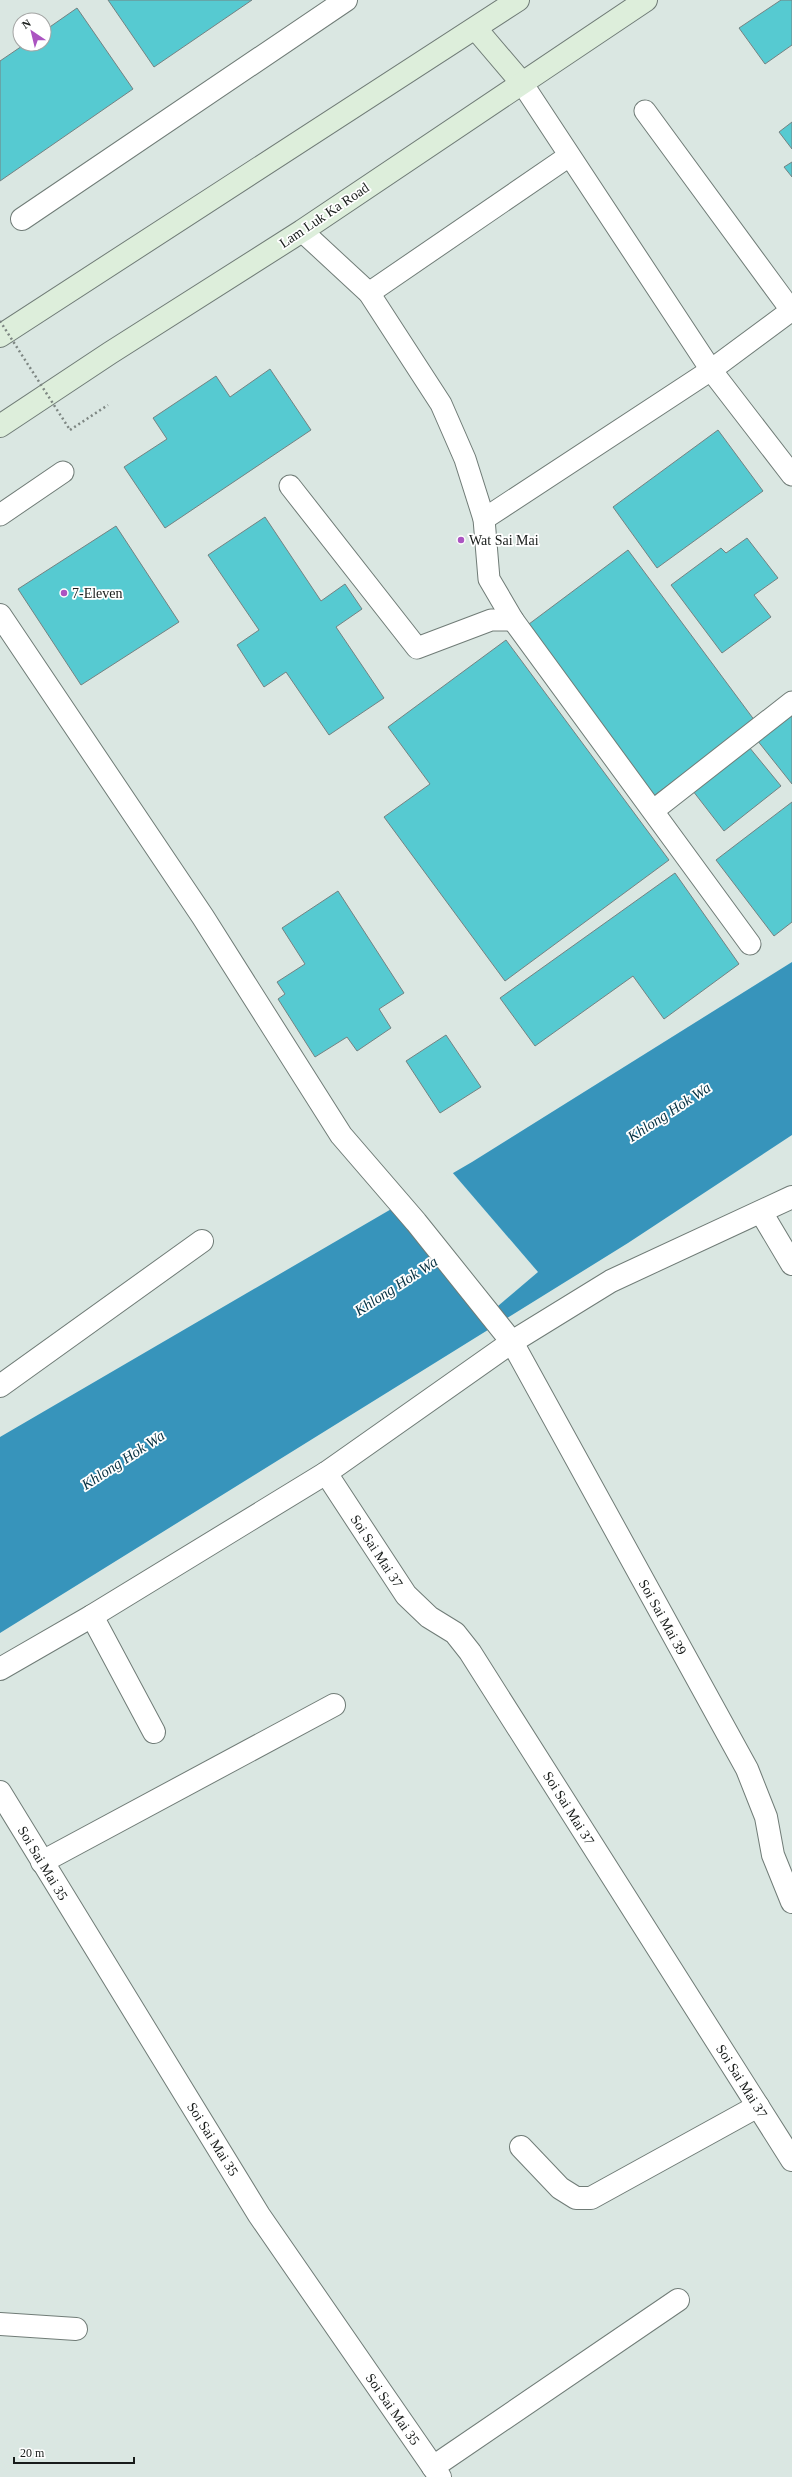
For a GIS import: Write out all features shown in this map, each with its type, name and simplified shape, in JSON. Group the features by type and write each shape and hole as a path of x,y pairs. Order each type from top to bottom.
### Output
{"main road":[{"path":"0,336 476,29 518,0"},
{"name":"Lam Luk Ka Road","path":"0,426 110,353 302,231 646,0"},
{"path":"476,29 522,83"}],"street":[{"path":"22,219 346,0"},
{"name":"Soi Sai Mai 39","path":"0,615 203,917 341,1135 416,1222 506,1334 747,1769 766,1817 773,1855 792,1902"},
{"path":"0,1669 92,1616 326,1473 506,1334 611,1281 792,1197"},
{"path":"761,1212 792,1264"},
{"path":"0,1386 202,1241"},
{"name":"Soi Sai Mai 37","path":"326,1473 406,1595 429,1617 455,1632 470,1652 792,2160"},
{"path":"92,1616 154,1732"},
{"path":"42,1862 334,1705"},
{"name":"Soi Sai Mai 35","path":"0,1792 259,2215 436,2472"},
{"path":"521,2147 560,2188 576,2198 591,2198 758,2106"},
{"path":"436,2472 678,2300"},
{"path":"0,2324 76,2329"}],"lane":[{"path":"522,83 711,370 792,475"},
{"path":"484,519 711,370 792,310 645,110"},
{"path":"369,293 569,156"},
{"path":"302,231 369,293 441,404 465,459 484,519 488,579 513,620 654,810 750,944"},
{"path":"0,515 63,472"},
{"path":"290,486 417,648 491,620 513,620"},
{"path":"654,810 792,702"}],"path":[{"path":"0,321 70,430 108,405"}],"water":[{"name":"Khlong Hok Wa","path":"792,962 792,1135 628,1243 0,1633 0,1437 472,1162"}],"pier":[{"path":"452,1172 538,1272 498,1306 405,1199"}],"building":[{"path":"108,0 252,0 154,67"},
{"path":"781,0 792,0 792,45 765,64 739,28"},
{"path":"77,8 133,89 0,181 0,61 13,52 52,52 52,25"},
{"path":"792,122 792,149 779,132"},
{"path":"792,162 792,177 784,167"},
{"path":"270,369 311,430 165,528 124,467 167,439 153,418 216,376 230,397"},
{"path":"718,430 763,491 657,568 613,507"},
{"path":"265,517 321,601 345,584 362,609 336,627 384,698 329,735 286,672 264,687 237,645 259,630 208,555"},
{"path":"116,526 179,622 81,685 18,589"},
{"path":"747,538 778,578 754,595 771,617 722,653 671,585 721,548 726,553"},
{"path":"628,550 755,721 652,797 525,627"},
{"path":"506,640 669,860 505,981 384,817 430,784 388,727"},
{"path":"792,713 792,784 757,740"},
{"path":"749,747 781,786 724,831 693,791"},
{"path":"792,802 792,922 774,936 716,860"},
{"path":"675,873 739,964 664,1019 633,976 535,1046 500,998"},
{"path":"338,891 404,993 379,1009 391,1028 357,1051 347,1037 315,1057 278,999 285,994 277,982 305,964 282,928"},
{"path":"446,1035 481,1087 440,1113 406,1061"}],"place":[{"name":"Wat Sai Mai","path":"461,540"},
{"name":"7-Eleven","path":"64,593"}]}
